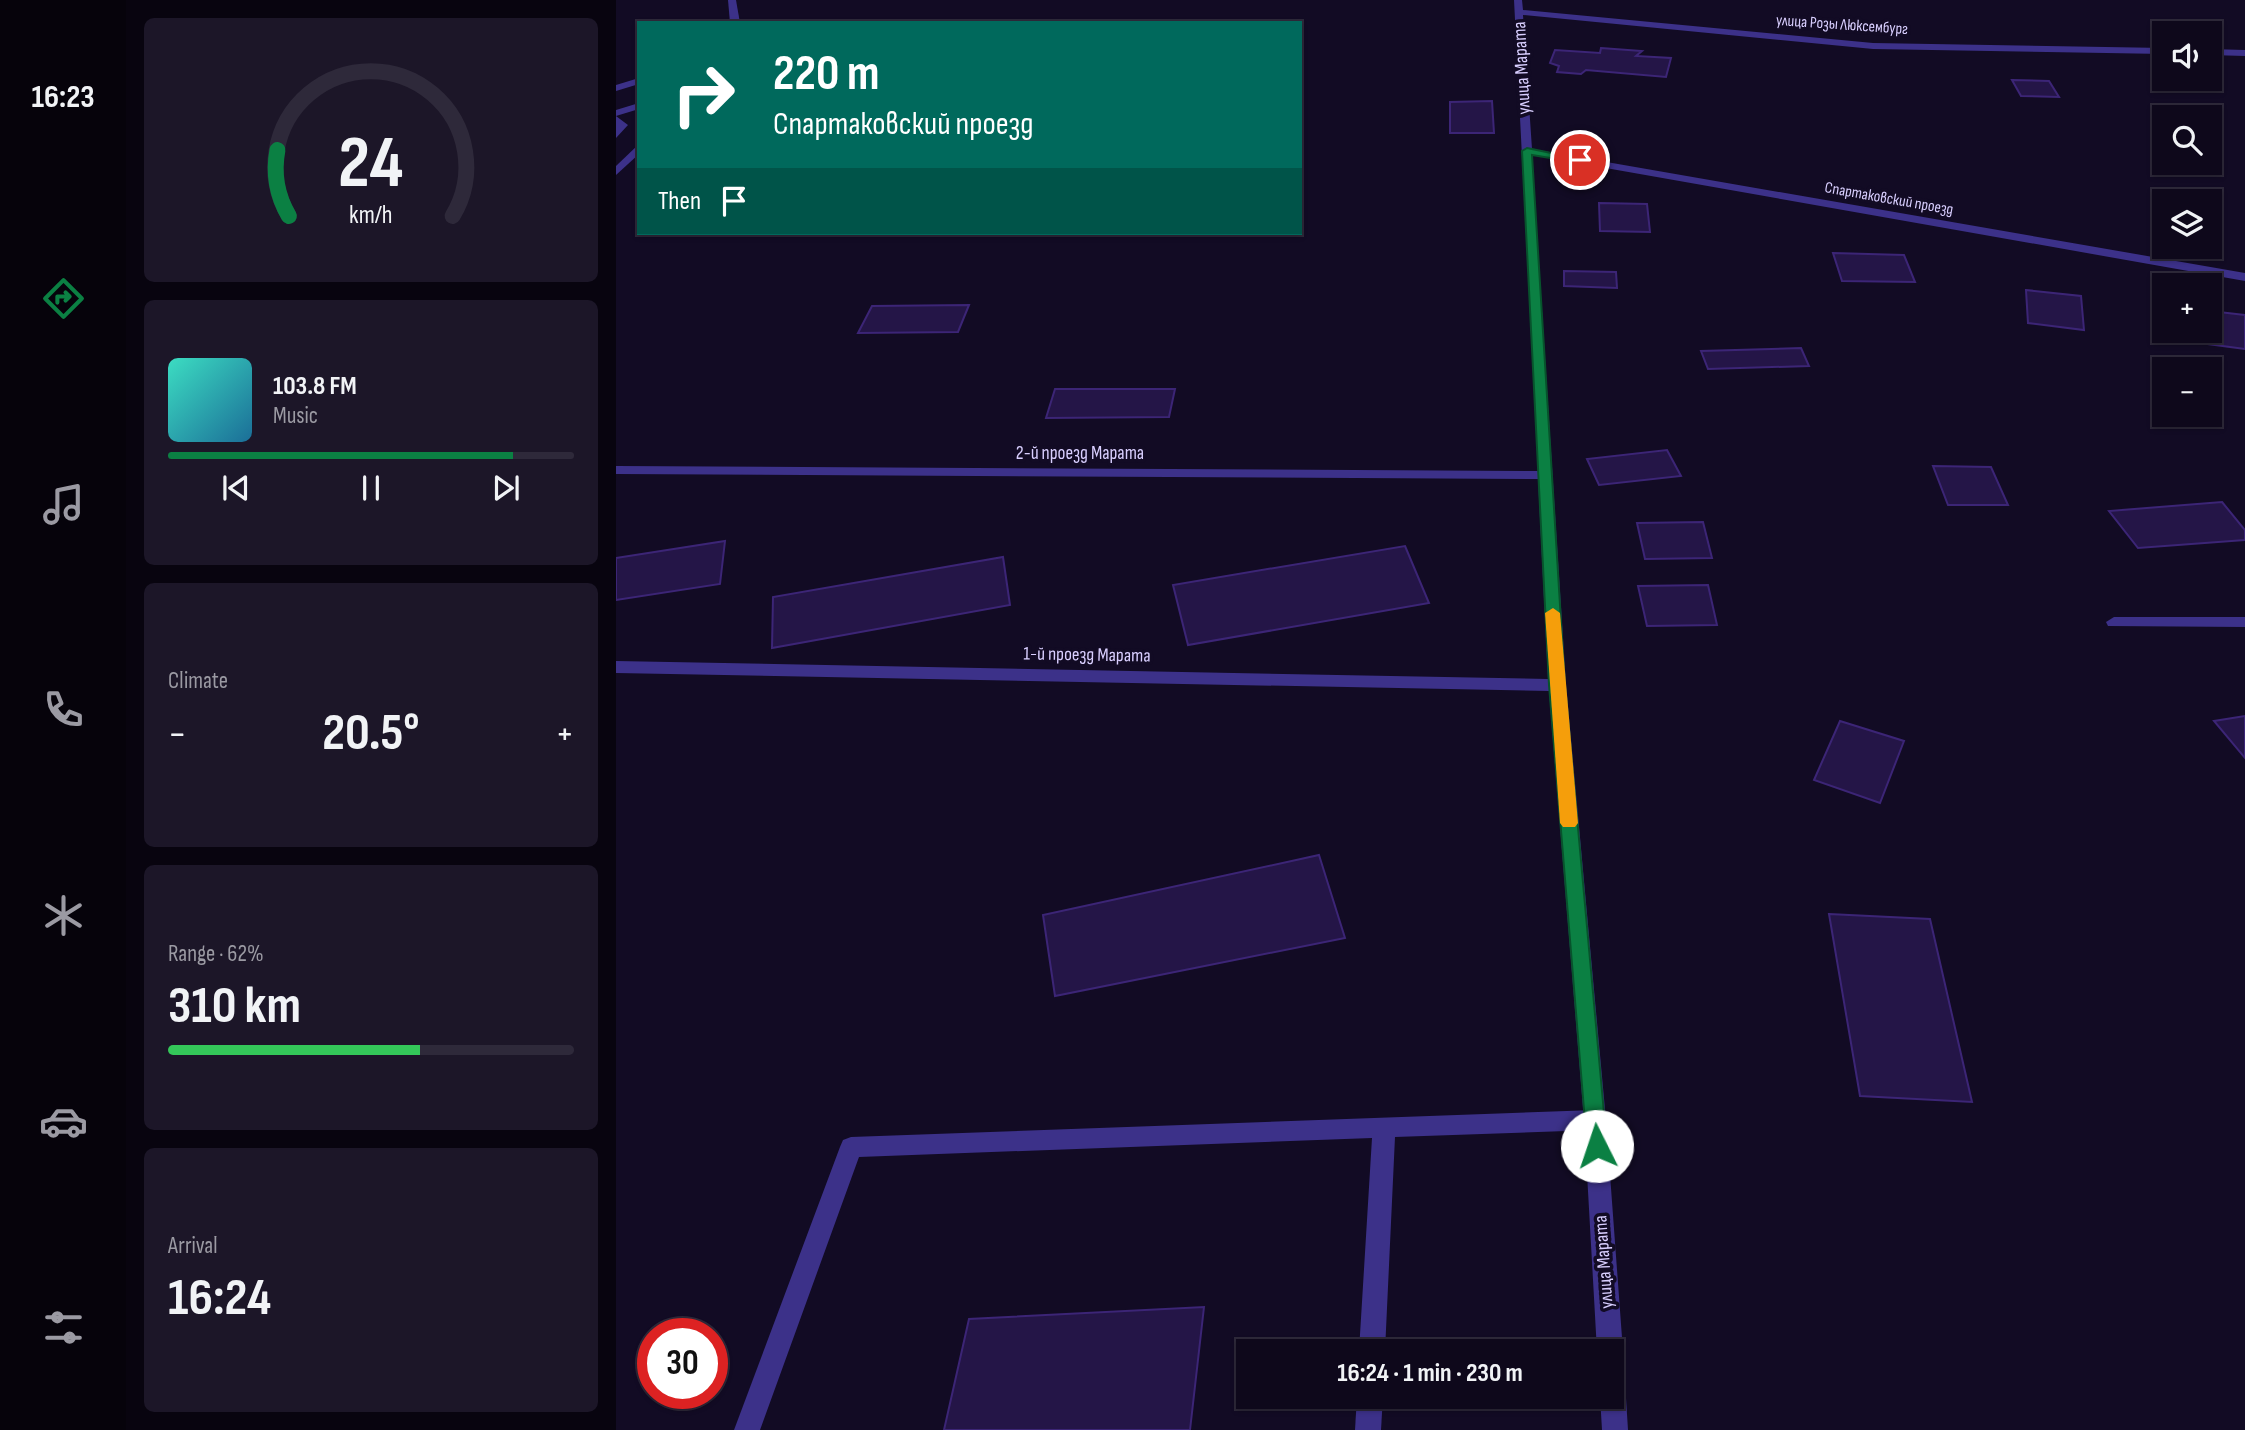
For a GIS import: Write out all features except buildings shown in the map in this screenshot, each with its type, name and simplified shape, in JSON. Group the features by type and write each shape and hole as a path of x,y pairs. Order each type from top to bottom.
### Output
{"street":[{"path":"732,0 735,21"},
{"name":"улица Розы Люксембург","path":"1518,6 1873,46 2152,51"},
{"name":"улица Марата","path":"1518,6 1557,685 1595,1120 1609,1339"},
{"path":"2222,52 2245,52"},
{"path":"616,88 637,82"},
{"path":"616,113 637,107"},
{"path":"616,119 623,125 616,135"},
{"path":"616,172 621,160 637,148"},
{"name":"Спартаковский проезд","path":"1527,151 2245,277"},
{"name":"2-й проезд Марата","path":"616,470 1545,475"},
{"path":"2114,622 2245,622"},
{"name":"1-й проезд Марата","path":"616,667 1557,685"},
{"path":"747,1430 851,1147 1595,1120"},
{"path":"1373,1339 1384,1128"},
{"path":"1368,1430 1369,1409"},
{"path":"1614,1409 1615,1430"}],"slow traffic":[{"path":"1553,613 1569,823"}],"route":[{"path":"1580,160 1527,151 1557,685 1597,1146"}]}
